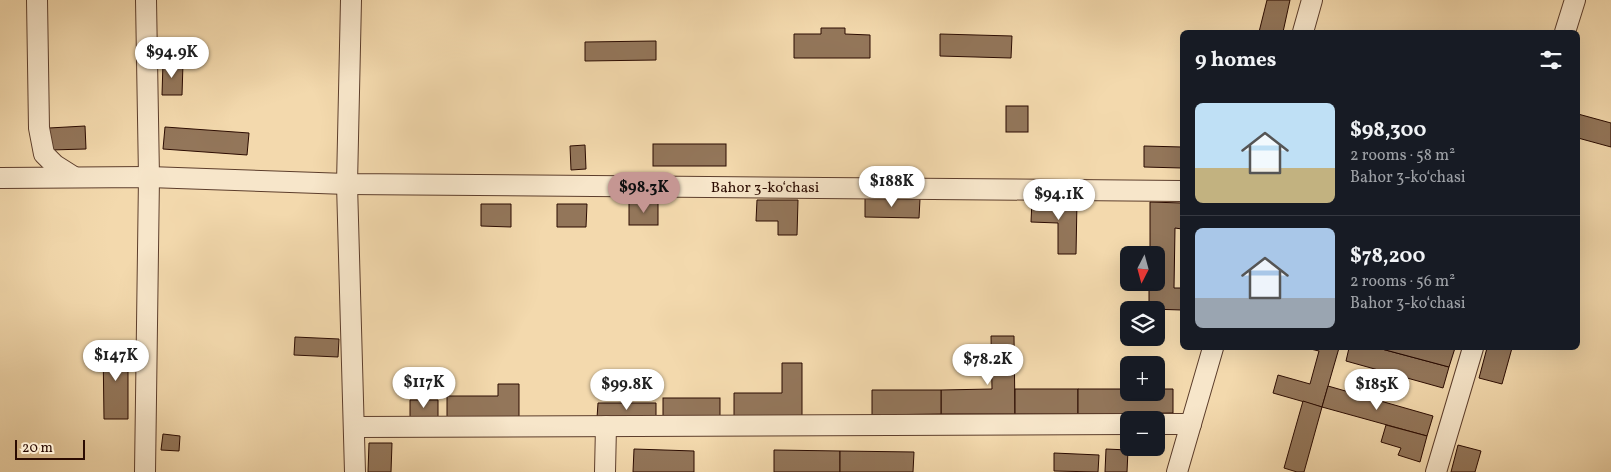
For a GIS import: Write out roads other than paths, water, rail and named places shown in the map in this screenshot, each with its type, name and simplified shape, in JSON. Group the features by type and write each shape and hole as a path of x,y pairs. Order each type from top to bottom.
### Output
{"street":[{"path":"37,0 38,100 44,154 55,165 74,177"},
{"path":"145,472 149,177 146,0"},
{"path":"351,0 347,184 354,472"},
{"path":"1304,30 1312,0"},
{"path":"1566,30 1575,0"},
{"name":"Bahor 3-koʻchasi","path":"0,178 149,177 347,184 1180,191"},
{"path":"1177,472 1212,350"},
{"path":"1436,472 1472,350"},
{"path":"354,427 1120,424"},
{"path":"1165,424 1191,424"},
{"path":"606,426 606,472"}]}
